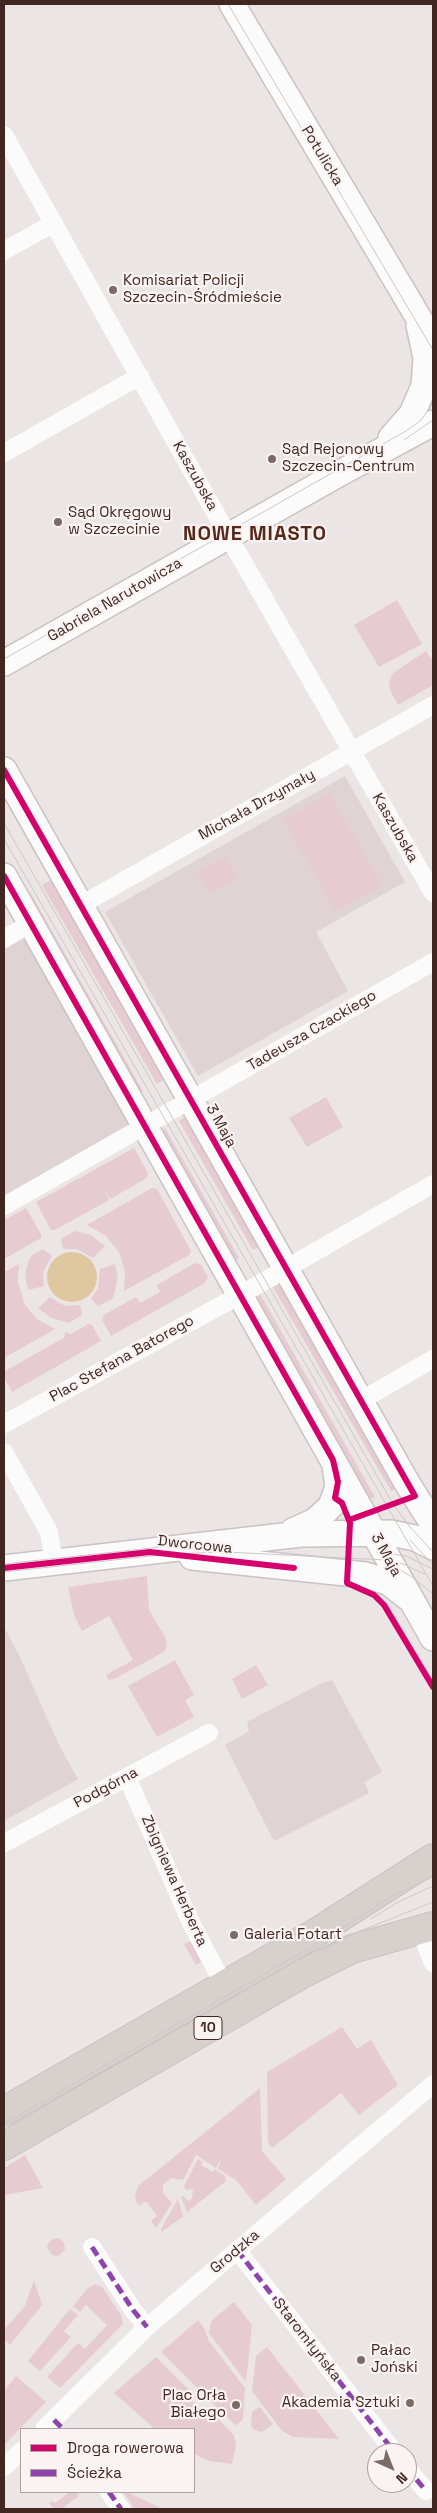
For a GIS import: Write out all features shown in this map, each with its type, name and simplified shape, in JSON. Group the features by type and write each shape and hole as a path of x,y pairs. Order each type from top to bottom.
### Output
{"main road":[{"name":"10","path":"4,2111 317,1932 433,1858"},
{"name":"10","path":"4,2146 304,1973 352,1949 427,1928"}],"street":[{"name":"Potulicka","path":"232,4 431,338"},
{"name":"Kaszubska","path":"4,135 228,536 433,893"},
{"path":"4,251 54,223"},
{"name":"Potulicka","path":"367,458 397,432 412,414 420,398 425,375 426,358 413,308"},
{"path":"4,453 140,376"},
{"name":"Gabriela Narutowicza","path":"409,434 433,415"},
{"name":"Gabriela Narutowicza","path":"4,663 409,434 433,423"},
{"name":"Michała Drzymały","path":"81,905 433,706"},
{"name":"3 Maja","path":"4,770 362,1400 407,1483 433,1524"},
{"name":"3 Maja","path":"4,876 433,1638"},
{"path":"4,939 31,923"},
{"name":"Tadeusza Czackiego","path":"191,1100 433,962"},
{"name":"3 Maja","path":"146,1126 191,1100"},
{"path":"4,1206 146,1126"},
{"path":"240,1294 433,1184"},
{"name":"Plac Stefana Batorego","path":"4,1424 240,1294"},
{"path":"362,1400 433,1359"},
{"path":"4,1452 50,1532 54,1563"},
{"path":"281,1535 309,1524 328,1510 335,1498 338,1487 333,1460"},
{"name":"Dworcowa","path":"4,1568 281,1535 374,1532 410,1536 433,1547"},
{"name":"Dworcowa","path":"150,1552 369,1576 392,1584 415,1606"},
{"name":"Podgórna","path":"4,1843 208,1733"},
{"name":"Zbigniewa Herberta","path":"126,1777 191,1923 224,1985"},
{"path":"427,1928 433,1963"},
{"name":"Grodzka","path":"54,2426 147,2327 433,2084"},
{"path":"92,2247 132,2310 147,2327"},
{"name":"Staromłyńska","path":"237,2250 388,2443"},
{"path":"4,2466 20,2452"},
{"path":"417,2481 426,2492"},
{"path":"110,2493 122,2509"}],"shaded area":[{"path":"397,600 422,644 379,667 354,625"},
{"path":"426,651 433,661 433,685 398,705 390,690 389,682 393,673"},
{"path":"345,776 405,882 316,932 348,991 198,1076 105,912"},
{"path":"330,793 382,885 336,911 283,820"},
{"path":"226,856 238,877 208,893 197,873"},
{"path":"53,879 167,1078 157,1084 42,885"},
{"path":"30,892 143,1091 137,1095 25,895"},
{"path":"30,933 139,1122 4,1199 4,948"},
{"path":"326,1097 343,1127 307,1147 289,1118"},
{"path":"183,1118 188,1119 262,1245 253,1250 179,1121"},
{"path":"165,1128 239,1258 232,1262 161,1134"},
{"path":"134,1148 148,1173 147,1178 110,1199 104,1188 109,1200 55,1230 51,1230 36,1202"},
{"path":"152,1188 157,1189 191,1251 189,1255 124,1291 125,1272 119,1252 106,1236 87,1225"},
{"path":"26,1208 41,1234 41,1238 4,1259 4,1220"},
{"path":"75,1231 91,1235 105,1246 93,1258 77,1249 63,1249 61,1239"},
{"path":"43,1249 52,1256 43,1272 44,1286 28,1290 25,1275 28,1262 32,1255"},
{"path":"77,1252 90,1259 96,1267 96,1287 90,1295 82,1301 67,1302 54,1295 48,1287 47,1272 54,1259 62,1253"},
{"path":"195,1263 201,1265 208,1277 205,1283 111,1336 102,1320 104,1315 136,1297 140,1303 160,1292 157,1285"},
{"path":"19,1264 18,1282 25,1305 37,1319 55,1329 4,1358 4,1272"},
{"path":"115,1264 118,1276 114,1295 112,1299 98,1306 91,1299 98,1288 100,1269"},
{"path":"281,1284 399,1488 391,1491 273,1287"},
{"path":"260,1294 375,1497 367,1500 255,1299"},
{"path":"50,1297 65,1306 80,1305 82,1315 69,1323 51,1318 38,1308"},
{"path":"88,1324 92,1325 101,1341 12,1392 4,1377 5,1371 60,1340 62,1342 61,1339 64,1338 65,1332 71,1334"},
{"path":"147,1576 149,1610 165,1637 167,1646 164,1652 109,1680 106,1675 133,1660 109,1616 82,1631 74,1615 68,1587"},
{"path":"4,1627 19,1655 59,1745 78,1779 4,1821"},
{"path":"175,1660 194,1695 185,1700 194,1717 157,1737 128,1686"},
{"path":"256,1665 268,1685 242,1699 232,1679"},
{"path":"332,1680 382,1772 364,1782 369,1793 274,1841 225,1745 249,1731 247,1722 320,1684"},
{"path":"194,1939 204,1960 196,1965 184,1944"},
{"path":"342,2027 357,2049 371,2040 398,2085 359,2115 341,2093 272,2148 268,2142 267,2072"},
{"path":"260,2088 262,2151 286,2179 256,2205 236,2180 218,2169 222,2156 216,2168 196,2155 183,2180 171,2178 163,2185 163,2193 172,2203 156,2228 151,2221 157,2216 146,2201 139,2206 136,2201 135,2196 138,2186"},
{"path":"25,2155 43,2188 4,2195 4,2168"},
{"path":"198,2159 203,2162 201,2165 213,2172 215,2169 225,2176 226,2181 187,2212 181,2197 183,2196 189,2201 192,2198 193,2189 186,2190 184,2186"},
{"path":"178,2199 183,2217 161,2232 161,2229"},
{"path":"59,2238 64,2242 65,2250 58,2256 52,2255 47,2248 48,2243 53,2239"},
{"path":"34,2280 42,2305 10,2345 4,2339 6,2335 4,2330 25,2306"},
{"path":"95,2284 102,2287 122,2317 123,2324 60,2388 47,2377 78,2343 85,2349 107,2325 86,2305 80,2312 73,2306 88,2288"},
{"path":"234,2302 252,2325 246,2382 209,2333 211,2321"},
{"path":"70,2309 78,2315 64,2331 71,2337 40,2371 28,2361"},
{"path":"198,2320 204,2328 209,2341 245,2388 243,2419 237,2425 161,2352"},
{"path":"267,2347 339,2439 293,2437 282,2431 252,2391 256,2356"},
{"path":"156,2357 189,2390 185,2395 210,2418 214,2415 234,2435 236,2445 232,2464 209,2461 195,2454 195,2428 154,2428 114,2393"},
{"path":"16,2376 46,2402 4,2445 4,2391"},
{"path":"260,2407 273,2424 262,2432 254,2430 251,2426 252,2412"},
{"path":"69,2493 77,2493 79,2496 61,2509 54,2509 49,2503 52,2501 55,2503"},
{"path":"124,2493 131,2494 163,2509 135,2509"}],"tram line":[{"path":"228,4 433,350"},
{"path":"4,659 406,431 421,420 433,403"},
{"path":"404,440 433,420"},
{"path":"4,823 393,1504 410,1527 433,1552"},
{"path":"4,839 433,1586"},
{"path":"410,1540 433,1565"},
{"path":"4,1564 170,1546 225,1544"},
{"path":"4,1572 169,1554 226,1552 386,1560 403,1564 425,1574"},
{"path":"377,1552 406,1556 433,1569"},
{"path":"395,1567 412,1577 433,1594"},
{"path":"4,2124 334,1934 392,1896 433,1877"},
{"path":"371,1919 398,1902 433,1886"},
{"path":"321,1950 355,1933 433,1902"}],"marked path":[{"path":"92,2247 133,2310 147,2327"},
{"path":"237,2250 387,2443"},
{"path":"54,2420 62,2428"},
{"path":"417,2480 426,2491"},
{"path":"110,2493 121,2509"}],"cycle path":[{"path":"4,770 415,1496 349,1520"},
{"path":"4,876 333,1460 338,1482 335,1498 342,1503 350,1523 347,1583 374,1595 384,1605 433,1687"},
{"path":"4,1568 150,1552 294,1568"}],"place":[{"name":"Komisariat Policji Szczecin-Śródmieście","path":"113,290"},
{"name":"Sąd Rejonowy Szczecin-Centrum","path":"272,459"},
{"name":"Sąd Okręgowy w Szczecinie","path":"58,522"},
{"name":"Galeria Fotart","path":"234,1935"},
{"name":"Pałac Joński","path":"361,2360"},
{"name":"Akademia Sztuki","path":"410,2403"},
{"name":"Plac Orła Białego","path":"236,2405"}],"district":[{"name":"NOWE MIASTO","path":"255,535"}]}
